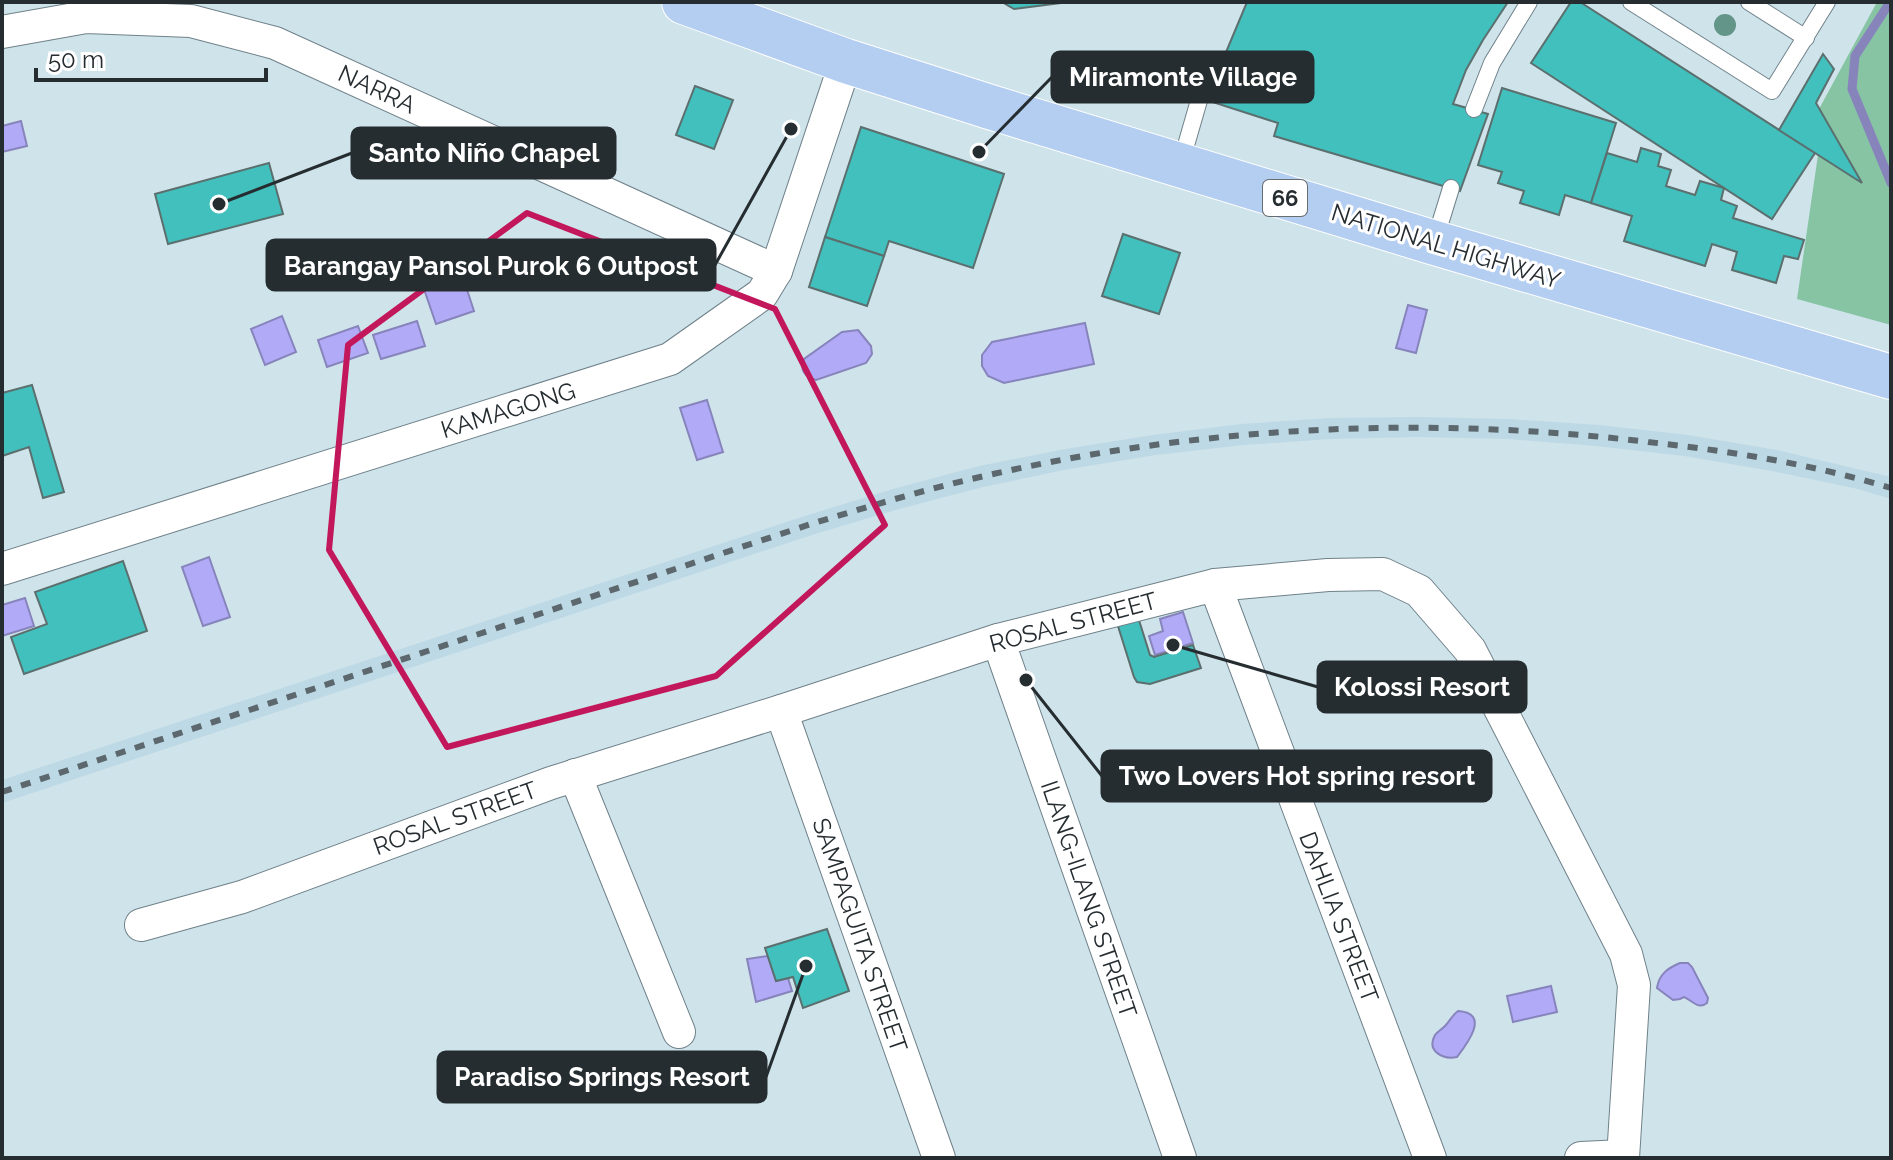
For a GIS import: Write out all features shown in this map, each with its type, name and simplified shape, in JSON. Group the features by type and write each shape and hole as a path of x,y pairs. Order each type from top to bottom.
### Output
{"main road":[{"name":"NATIONAL HIGHWAY","path":"684,2 846,61 1180,166 1891,377"}],"street":[{"name":"NARRA","path":"2,32 86,17 191,21 275,43 776,271"},
{"name":"KAMAGONG","path":"2,569 670,359 762,294 776,271 846,61"},
{"name":"ROSAL STREET","path":"141,925 242,897 575,775 998,640 1215,585 1328,575 1383,574 1419,591 1470,650 1626,954 1634,985 1623,1157"},
{"name":"DAHLIA STREET","path":"1215,585 1430,1158"},
{"name":"ILANG-ILANG STREET","path":"998,640 1180,1158"},
{"name":"SAMPAGUITA STREET","path":"781,711 939,1158"},
{"path":"575,775 679,1032"},
{"path":"1581,1158 1623,1157"}],"lane":[{"path":"1474,109 1492,63 1529,2"},
{"path":"1631,2 1772,91 1827,2"},
{"path":"1749,2 1806,38"},
{"path":"1180,166 1204,83"},
{"path":"1435,243 1451,188"}],"highlighted area":[{"path":"527,213 775,309 885,525 716,676 447,747 329,550 348,345"}],"shaded area":[{"path":"21,121 27,146 2,152 2,126"},
{"path":"455,253 474,311 436,324 416,266"},
{"path":"1408,305 1427,310 1416,353 1396,348"},
{"path":"282,316 296,352 265,365 251,329"},
{"path":"417,321 425,346 381,359 373,335"},
{"path":"1085,323 1094,364 1004,383 988,376 982,366 982,355 992,342"},
{"path":"358,326 368,353 327,367 318,340"},
{"path":"858,330 871,346 872,354 866,363 816,380 804,372 804,359 842,332"},
{"path":"707,400 723,452 697,460 680,408"},
{"path":"1419,417 1599,425 1688,435 1777,450 1891,477 1891,499 1772,471 1684,456 1508,439 1330,439 1156,455 1069,469 983,487 815,534 2,803 2,780 893,489 979,466 1153,435 1241,424 1329,418"},
{"path":"209,557 230,617 203,626 182,567"},
{"path":"25,598 34,626 2,636 2,605"},
{"path":"1183,612 1193,643 1155,655 1149,636 1163,631 1160,619"},
{"path":"768,956 776,981 788,978 792,991 756,1002 747,959"},
{"path":"1680,963 1688,963 1692,967 1708,998 1704,1005 1684,997 1673,1000 1657,988 1665,972"},
{"path":"1551,986 1557,1012 1513,1022 1507,996"},
{"path":"1458,1011 1473,1017 1474,1030 1457,1057 1442,1056 1434,1050 1433,1041"}],"green space":[{"path":"1877,2 1891,2 1891,325 1797,299 1818,155 1860,181 1819,109"}],"building":[{"path":"1002,2 1069,2 1014,9"},
{"path":"1247,2 1508,2 1466,70 1453,104 1488,114 1460,191 1274,136 1278,123 1206,100"},
{"path":"1571,2 1580,2 1815,153 1772,219 1531,63"},
{"path":"1823,54 1834,69 1816,103 1862,183 1779,130"},
{"path":"695,86 733,100 714,149 676,135"},
{"path":"1502,88 1616,123 1591,203 1565,195 1559,215 1520,203 1524,191 1498,183 1502,172 1478,165"},
{"path":"861,127 1004,174 973,268 889,241 884,256 825,237"},
{"path":"1641,148 1661,154 1658,166 1671,170 1666,186 1695,195 1700,181 1724,188 1721,200 1737,206 1733,218 1804,240 1798,259 1784,256 1776,283 1732,270 1737,252 1712,244 1705,266 1624,241 1632,216 1591,203 1607,153 1637,162"},
{"path":"269,163 283,214 168,244 155,194"},
{"path":"1123,234 1180,253 1159,314 1102,296"},
{"path":"825,237 884,256 867,306 809,287"},
{"path":"32,385 64,492 43,498 29,447 2,456 2,393"},
{"path":"123,561 147,631 24,674 11,637 47,624 35,592"},
{"path":"1138,617 1150,655 1154,657 1193,645 1201,668 1150,684 1137,682 1117,623"},
{"path":"827,929 849,991 803,1008 793,977 776,981 765,948"}],"waterway":[{"path":"1890,2 1855,56 1852,89 1891,183"}],"railway":[{"path":"2,792 832,518 980,477 1145,446 1312,430 1480,429 1564,434 1709,450 1801,465 1891,488"}],"place":[{"name":"Barangay Pansol Purok 6 Outpost","path":"791,129"},
{"name":"Miramonte Village","path":"979,152"},
{"name":"Santo Niño Chapel","path":"219,204"},
{"name":"Kolossi Resort","path":"1173,645"},
{"name":"Two Lovers Hot spring resort","path":"1026,680"},
{"name":"Paradiso Springs Resort","path":"806,966"}]}
